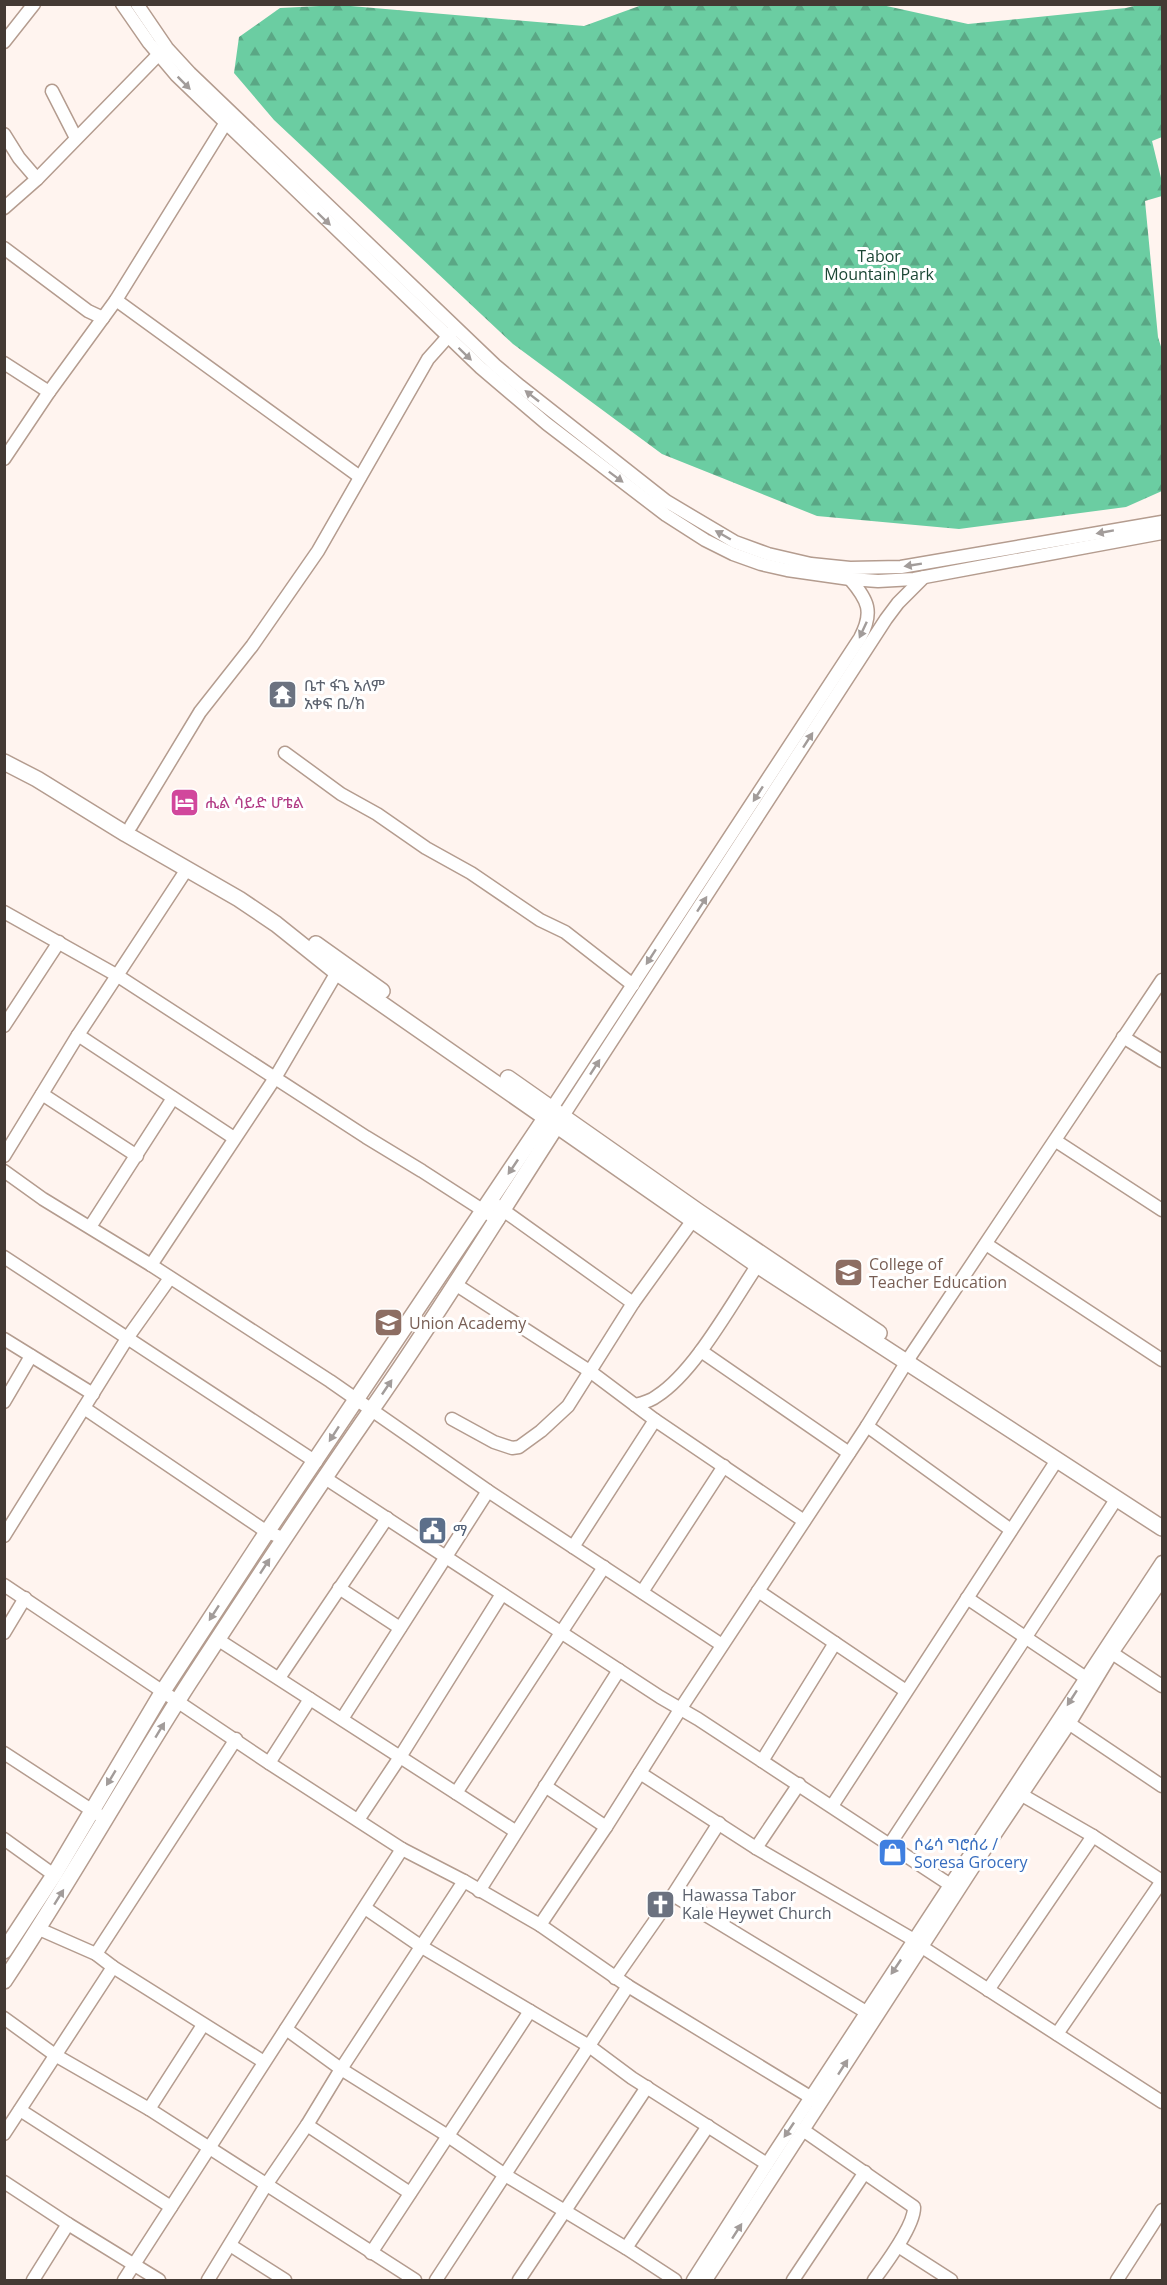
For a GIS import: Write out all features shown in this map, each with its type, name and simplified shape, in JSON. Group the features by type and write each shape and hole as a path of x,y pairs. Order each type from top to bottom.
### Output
{"main road":[{"path":"4,752 41,771 244,891 339,967"},
{"path":"4,762 37,779 239,899 760,1261 1162,1528"},
{"path":"4,1951 54,1875 164,1691 267,1532 486,1206 554,1117"},
{"path":"4,1981 39,1929 217,1639 501,1215 554,1117"},
{"path":"909,1359 1162,1518"}],"street":[{"path":"4,42 34,4"},
{"path":"122,4 159,54 225,124 452,332"},
{"path":"138,4 167,48 190,73 452,332 488,375 666,501 735,542 768,554 811,564 850,568 901,567 1162,522"},
{"path":"4,208 37,179 159,54"},
{"path":"52,91 76,138"},
{"path":"4,459 116,300 225,124"},
{"path":"4,134 19,158 37,179"},
{"path":"4,248 88,311 103,318"},
{"path":"116,300 360,477"},
{"path":"131,826 200,711 318,551 428,359 452,332"},
{"path":"4,363 49,392"},
{"path":"552,420 666,515 705,540 733,554 787,570 878,581 924,577 1162,533"},
{"path":"554,1117 633,985 839,680 898,603 924,577"},
{"path":"554,1117 839,680 869,617 865,597 850,579"},
{"path":"285,753 341,794 377,814 426,848 471,873 540,920 565,932 633,985"},
{"path":"4,1156 78,1035 186,869"},
{"path":"4,912 118,976 275,1078 501,1215 633,1303"},
{"path":"4,1026 58,942"},
{"path":"151,1265 275,1078 339,967"},
{"path":"540,1925 909,1359 1162,980"},
{"path":"78,1035 234,1138"},
{"path":"1123,1037 1162,1061"},
{"path":"42,1094 137,1156"},
{"path":"90,1227 174,1098"},
{"path":"1056,1141 1162,1210"},
{"path":"4,1171 43,1199 151,1265 357,1400 488,1491 722,1645"},
{"path":"452,1419 494,1442 512,1448 519,1448 541,1431 568,1406 633,1303 695,1216"},
{"path":"986,1244 1162,1360"},
{"path":"4,1257 316,1462"},
{"path":"636,1405 656,1398 701,1351 760,1261"},
{"path":"4,1536 128,1337 170,1278"},
{"path":"455,1284 591,1372 655,1420 804,1521"},
{"path":"4,1339 93,1394"},
{"path":"701,1351 849,1453"},
{"path":"4,1402 32,1356"},
{"path":"84,1408 267,1532 283,1538"},
{"path":"573,1547 655,1420"},
{"path":"867,1426 1011,1530"},
{"path":"832,1806 1057,1460"},
{"path":"642,1592 724,1467"},
{"path":"325,1478 619,1670 799,1784 952,1886"},
{"path":"342,1719 488,1491"},
{"path":"890,1845 1117,1498"},
{"path":"279,1678 387,1518"},
{"path":"693,2280 767,2164 815,2101 918,1944 1022,1795 1065,1721 1086,1678 1162,1562"},
{"path":"456,1793 604,1567"},
{"path":"706,2280 802,2130 815,2101 866,2012 918,1944 952,1886 1162,1580"},
{"path":"4,1585 269,1763 402,1849 464,1881 540,1925 615,1978 815,2101"},
{"path":"339,1588 400,1628"},
{"path":"758,1590 906,1692"},
{"path":"358,1820 502,1594"},
{"path":"4,1633 25,1598"},
{"path":"967,1598 1086,1678"},
{"path":"217,1639 515,1831"},
{"path":"762,1761 835,1643"},
{"path":"1112,1653 1162,1686"},
{"path":"479,1891 619,1670"},
{"path":"269,1763 310,1699"},
{"path":"1065,1721 1162,1786"},
{"path":"96,1954 236,1739"},
{"path":"4,1753 106,1820"},
{"path":"640,1773 756,1848 918,1944 1162,2102"},
{"path":"756,1848 799,1784"},
{"path":"544,1786 606,1827"},
{"path":"1022,1795 1162,1881 1057,2034"},
{"path":"615,1978 673,1895 719,1823"},
{"path":"988,1990 1092,1836"},
{"path":"4,1839 54,1875"},
{"path":"124,2280 402,1849"},
{"path":"208,2280 341,2069 464,1881"},
{"path":"673,1895 866,2012"},
{"path":"365,1908 422,1947 589,2046 647,2087 767,2164"},
{"path":"39,1929 96,1954 112,1967 264,2062"},
{"path":"4,2134 112,1967"},
{"path":"436,2280 628,1986"},
{"path":"371,2253 530,2011"},
{"path":"4,2018 55,2055 149,2109 415,2280"},
{"path":"149,2109 203,2025"},
{"path":"286,2029 341,2069 448,2136 505,2175 675,2280"},
{"path":"519,2280 647,2087"},
{"path":"20,2110 171,2207"},
{"path":"307,2126 410,2193"},
{"path":"626,2248 708,2126"},
{"path":"802,2130 914,2207 913,2217 898,2246 874,2280"},
{"path":"793,2280 864,2172"},
{"path":"4,2182 159,2280"},
{"path":"1117,2280 1162,2210"},
{"path":"33,2280 68,2224"},
{"path":"230,2245 285,2280"},
{"path":"898,2246 951,2280"}],"green space":[{"name":"Tabor Mountain Park","path":"339,5 584,26 642,5 882,5 968,24 1138,5 1162,5 1162,137 1152,141 1162,182 1162,196 1145,201 1158,337 1162,350 1162,491 1126,507 959,529 817,516 662,454 513,344 274,120 234,73 239,37 280,8"}],"place":[{"name":"ቤተ ፋጌ አለም አቀፍ ቤ/ክ","path":"283,694"},
{"name":"ሒል ሳይድ ሆቴል","path":"184,802"},
{"name":"College of Teacher Education","path":"848,1273"},
{"name":"Union Academy","path":"388,1323"},
{"name":"ማ","path":"432,1530"},
{"name":"ሶሬሳ ግሮሰሪ / Soresa Grocery","path":"893,1853"},
{"name":"Hawassa Tabor Kale Heywet Church","path":"661,1904"}]}
